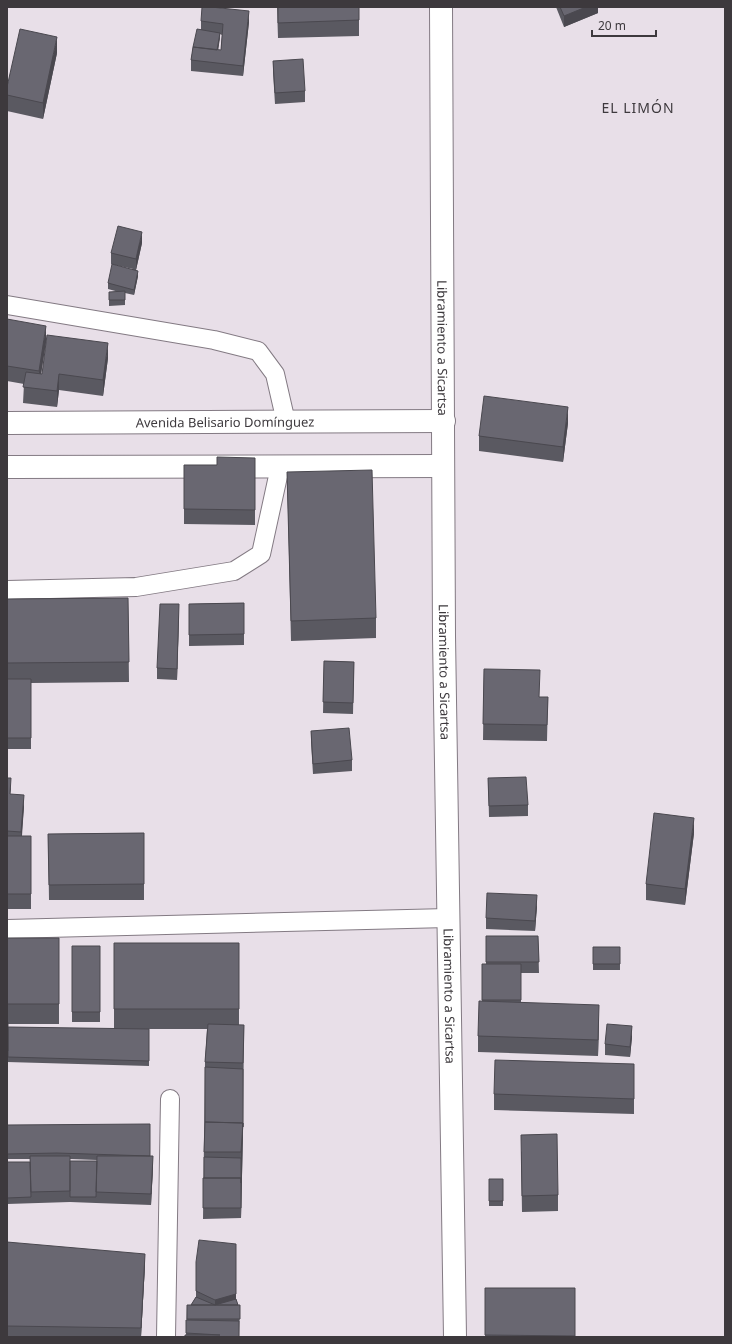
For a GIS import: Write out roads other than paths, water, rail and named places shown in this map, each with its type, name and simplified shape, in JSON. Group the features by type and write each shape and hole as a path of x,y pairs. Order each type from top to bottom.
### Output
{"main road":[{"name":"Libramiento a Sicartsa","path":"442,7 443,466 448,918 455,1337"},
{"name":"Avenida Belisario Domínguez","path":"7,423 444,421"},
{"path":"7,467 443,466"}],"street":[{"path":"7,305 214,340 258,351 275,374 286,422"},
{"path":"7,590 136,588 234,571 261,554 280,467"},
{"path":"7,929 448,918"},
{"path":"166,1337 170,1099"}],"district":[{"name":"EL LIMÓN","path":"638,108"}]}
